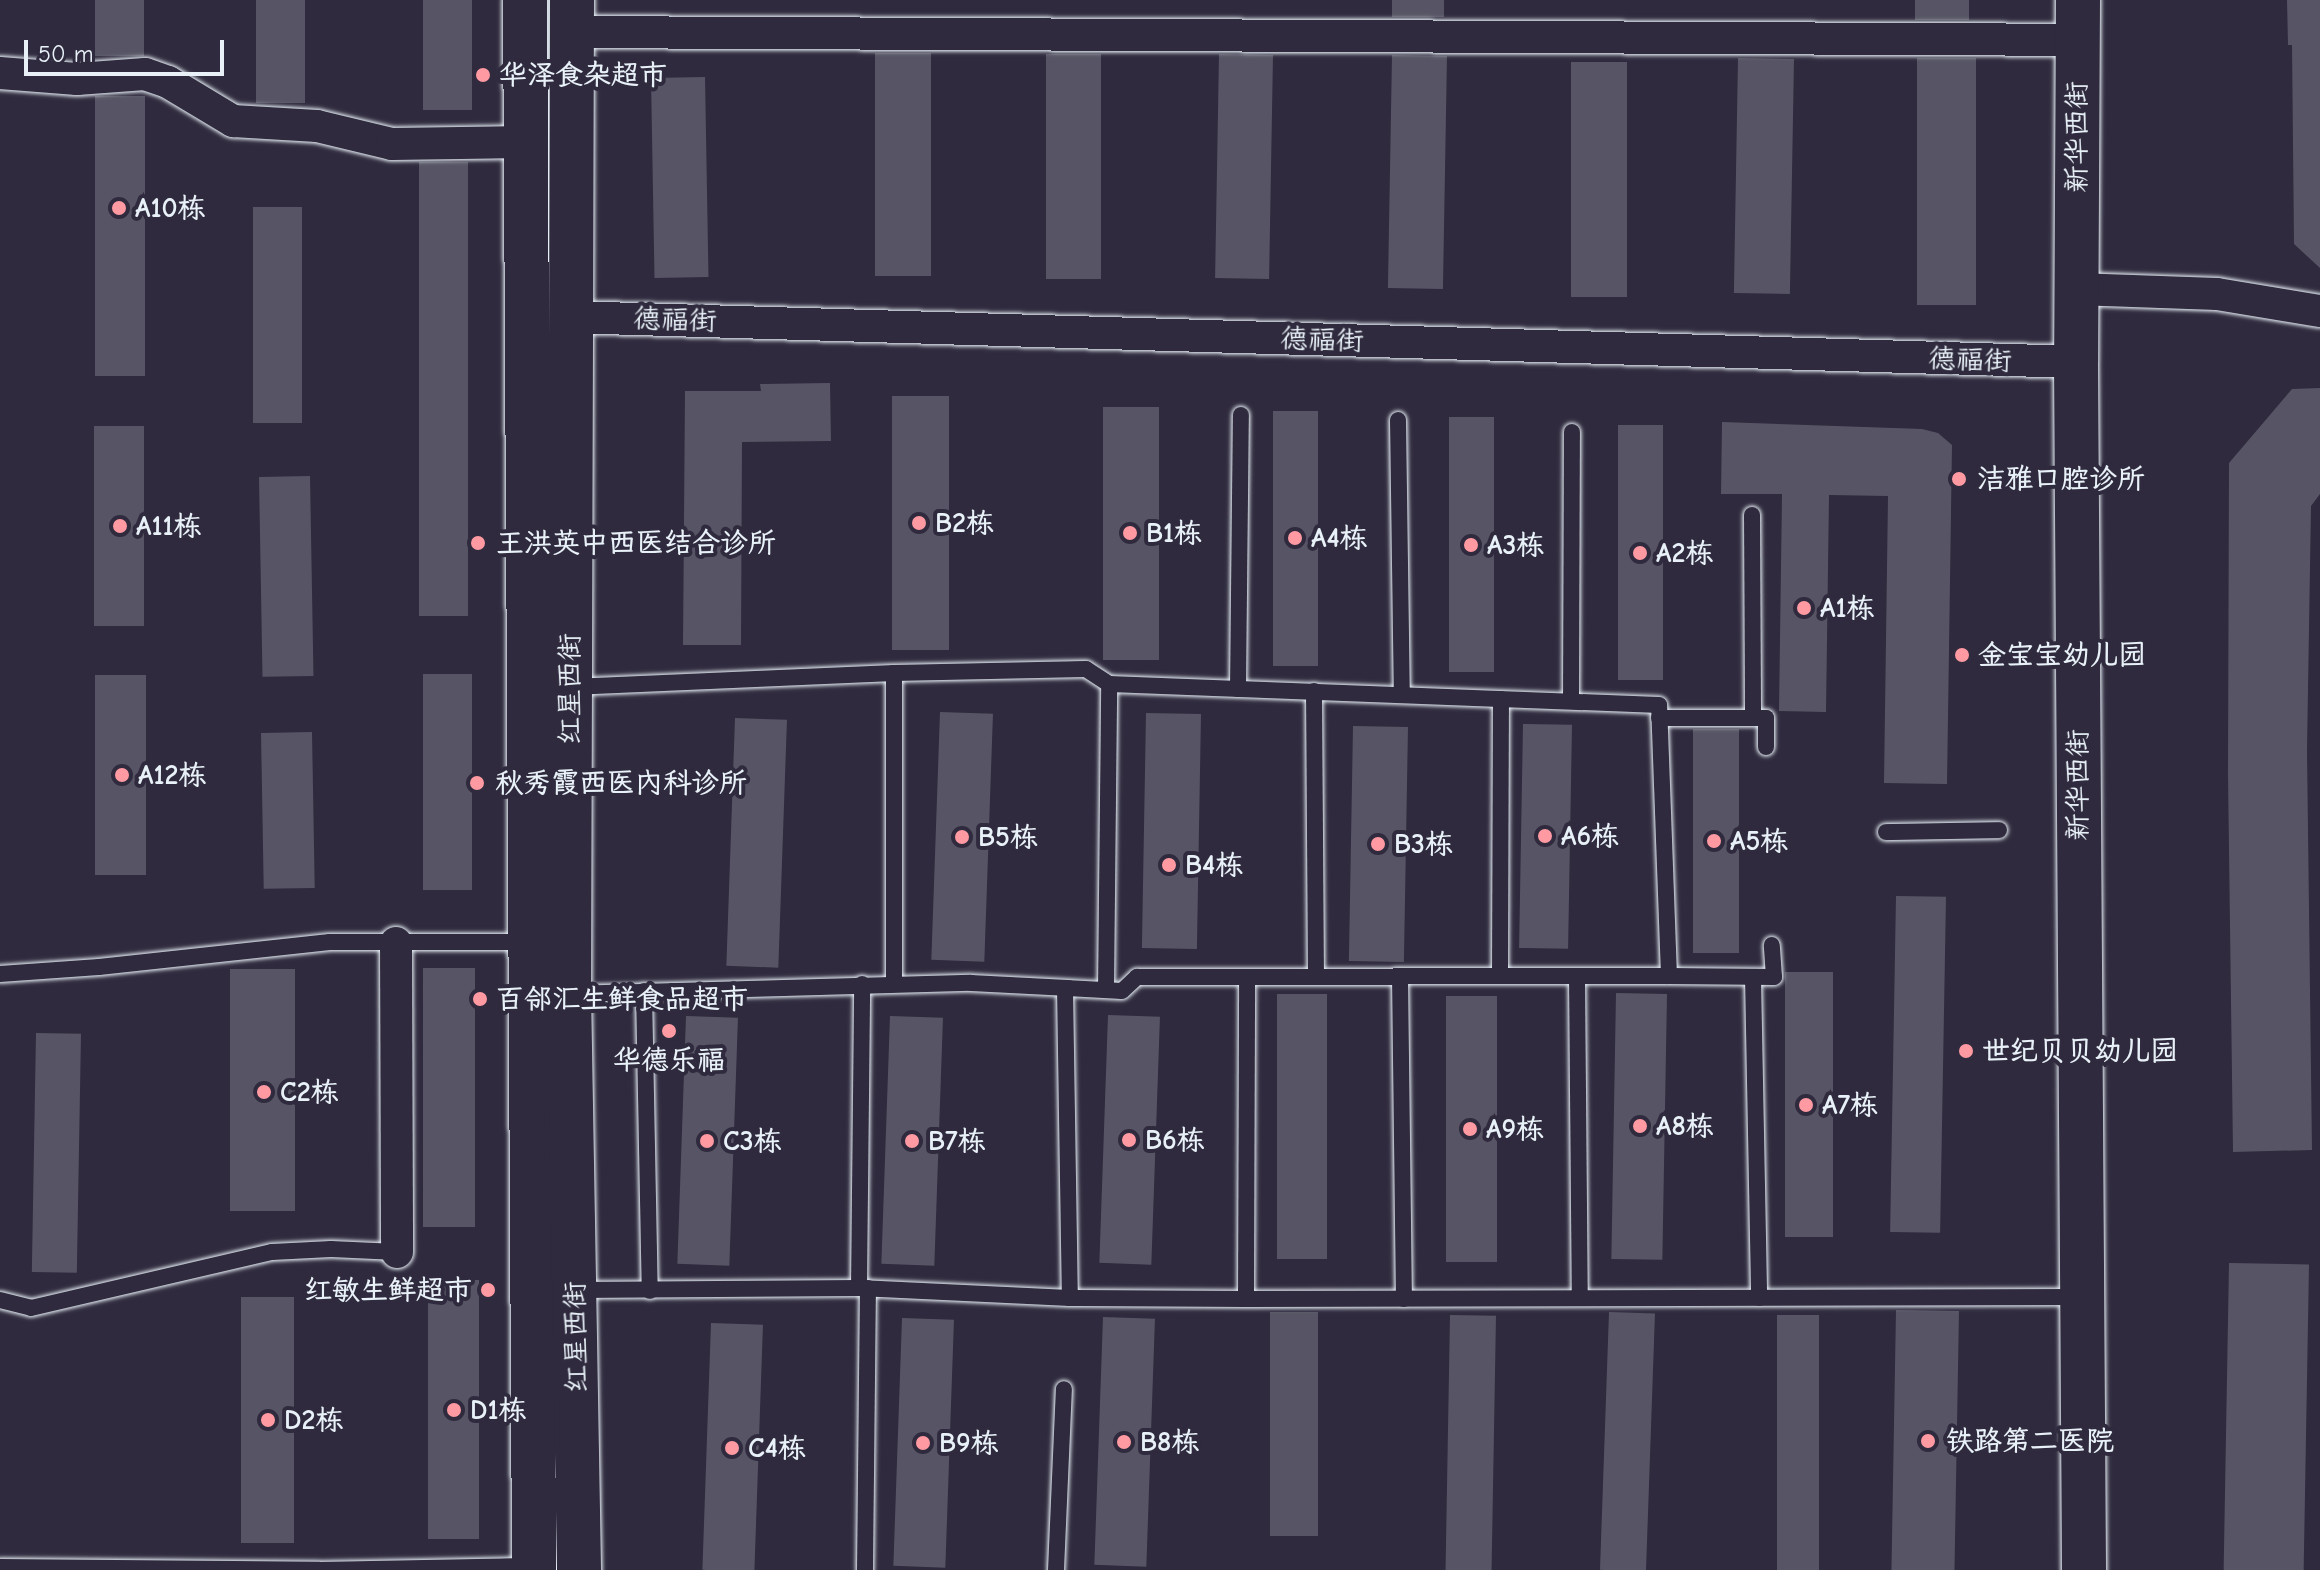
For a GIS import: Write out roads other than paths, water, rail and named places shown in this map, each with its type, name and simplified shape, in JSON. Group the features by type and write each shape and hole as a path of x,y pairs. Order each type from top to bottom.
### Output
{"main road":[{"name":"红星西街","path":"525,0 525,318 549,964 575,1290 579,1570"},
{"name":"红星西街","path":"534,1568 549,964 570,687 572,16"},
{"name":"新华西街","path":"2078,20 2076,362 2084,1570"},
{"path":"525,318 569,317"}],"street":[{"path":"572,16 2078,20"},
{"path":"0,73 30,72 77,79 145,74 168,82 233,121 317,126 392,144 525,142"},
{"path":"2076,289 2217,294 2320,311"},
{"name":"德福街","path":"569,317 2076,362"},
{"path":"396,943 397,1252"}],"lane":[{"path":"1238,689 1241,415"},
{"path":"1398,420 1402,695"},
{"path":"1571,701 1572,432"},
{"path":"1752,515 1753,718"},
{"path":"570,687 894,673 1086,669 1109,684 1659,705 1669,976"},
{"path":"894,673 894,983"},
{"path":"1106,990 1109,684"},
{"path":"1314,691 1316,976"},
{"path":"1500,976 1501,699"},
{"path":"1659,718 1766,718 1766,747"},
{"path":"1886,832 1999,830"},
{"path":"0,974 99,967 330,942 396,943 549,964 644,991 894,983 1122,991 1137,977 1774,977 1772,945"},
{"path":"1400,976 1404,1299"},
{"path":"1577,976 1580,1298"},
{"path":"1246,1299 1247,977"},
{"path":"1753,977 1759,1298"},
{"path":"862,984 865,1570"},
{"path":"1065,988 1070,1298"},
{"path":"644,991 650,1291"},
{"path":"0,1300 31,1308 272,1252 331,1249 397,1252"},
{"path":"575,1290 863,1288 1070,1298 1246,1299 2081,1297"},
{"path":"1056,1570 1064,1389"},
{"path":"0,1567 319,1570 534,1568"}],"place":[{"name":"华泽食杂超市","path":"483,75"},
{"name":"A10栋","path":"119,208"},
{"name":"洁雅口腔诊所","path":"1959,479"},
{"name":"B2栋","path":"919,523"},
{"name":"A11栋","path":"120,526"},
{"name":"B1栋","path":"1130,533"},
{"name":"A4栋","path":"1295,538"},
{"name":"王洪英中西医结合诊所","path":"478,543"},
{"name":"A3栋","path":"1471,545"},
{"name":"A2栋","path":"1640,553"},
{"name":"A1栋","path":"1804,608"},
{"name":"金宝宝幼儿园","path":"1962,655"},
{"name":"A12栋","path":"122,775"},
{"name":"秋秀霞西医内科诊所","path":"477,783"},
{"name":"A6栋","path":"1545,836"},
{"name":"B5栋","path":"962,837"},
{"name":"A5栋","path":"1714,841"},
{"name":"B3栋","path":"1378,844"},
{"name":"B4栋","path":"1169,865"},
{"name":"百邻汇生鲜食品超市","path":"480,999"},
{"name":"华德乐福","path":"669,1031"},
{"name":"世纪贝贝幼儿园","path":"1966,1051"},
{"name":"C2栋","path":"264,1092"},
{"name":"A7栋","path":"1806,1105"},
{"name":"A8栋","path":"1640,1126"},
{"name":"A9栋","path":"1470,1129"},
{"name":"B6栋","path":"1129,1140"},
{"name":"C3栋","path":"707,1141"},
{"name":"B7栋","path":"912,1141"},
{"name":"红敏生鲜超市","path":"488,1290"},
{"name":"D1栋","path":"454,1410"},
{"name":"D2栋","path":"268,1420"},
{"name":"铁路第二医院","path":"1928,1441"},
{"name":"B8栋","path":"1124,1442"},
{"name":"B9栋","path":"923,1443"},
{"name":"C4栋","path":"732,1448"}]}
